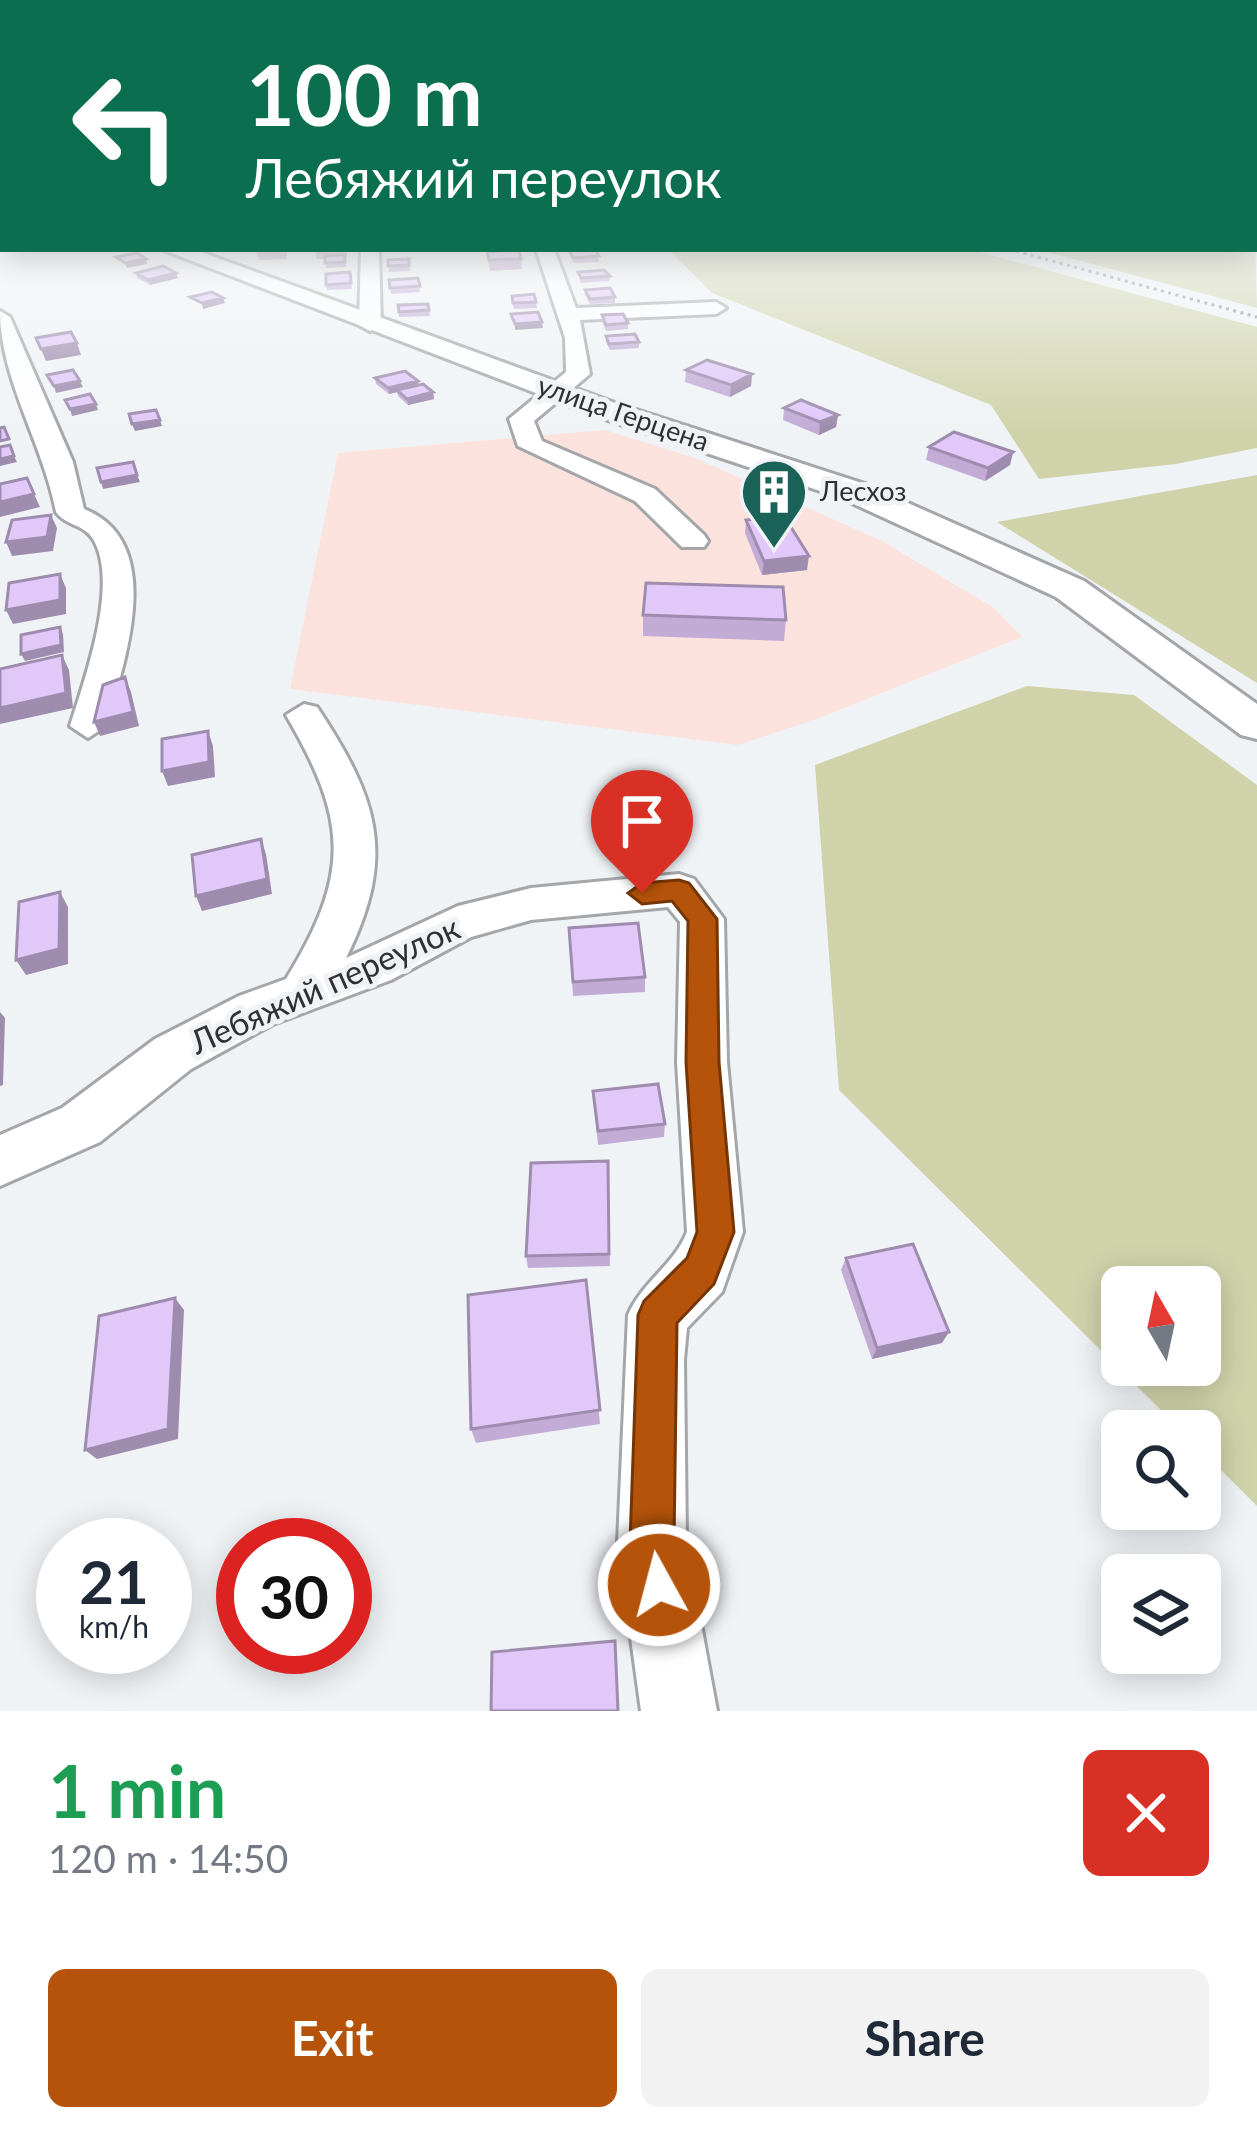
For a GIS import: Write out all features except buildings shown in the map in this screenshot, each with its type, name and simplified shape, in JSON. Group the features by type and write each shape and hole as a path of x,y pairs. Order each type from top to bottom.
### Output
{"main road":[{"name":"улица Герцена","path":"242,272 370,325 853,491 1070,589 1257,725"}],"street":[{"path":"370,272 370,325"},
{"path":"554,272 570,314 578,374 521,419 531,446 600,471 645,495 692,541"},
{"path":"570,314 716,308"},
{"path":"0,317 5,351 60,462 58,514 95,522 110,543 116,590 114,638 88,726"},
{"path":"302,994 344,926 362,851 344,776 304,716"},
{"name":"Лебяжий переулок","path":"0,1161 81,1125 173,1054 256,1010 375,967 458,923 531,904 679,890 702,919 702,1062 716,1232 701,1271 658,1315 653,1360 652,1543 679,1711"}],"path":[{"path":"1092,272 1257,317"}],"shaded area":[{"path":"605,430 695,458 882,541 994,608 1022,637 817,719 738,745 290,689 338,453"}],"green space":[{"path":"691,272 1053,272 1257,327 1257,448 1176,464 1039,479 991,405 712,293"},
{"path":"1122,272 1256,272 1257,308"},
{"path":"1257,475 1257,683 997,522"},
{"path":"1027,686 1134,695 1257,785 1257,1506 1221,1470 1221,1410 1161,1410 1137,1386 1221,1386 1221,1266 1101,1266 1101,1350 839,1090 815,765"}],"place":[{"name":"Лесхоз","path":"774,551"}],"route":[{"path":"642,893 679,890 702,919 702,1062 716,1232 701,1271 658,1315 653,1360 652,1543 659,1585"}]}
